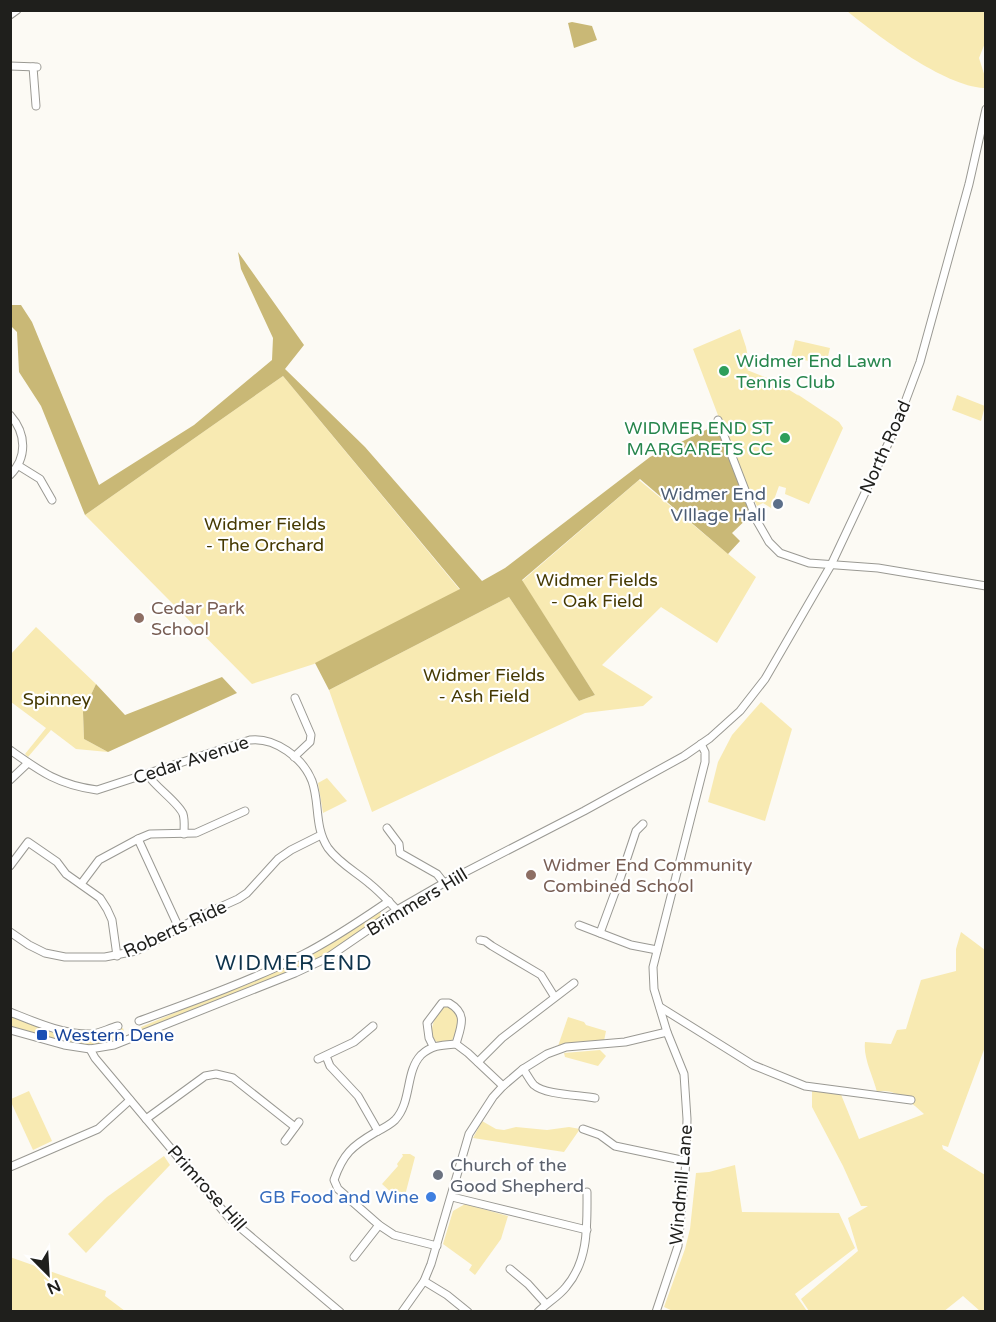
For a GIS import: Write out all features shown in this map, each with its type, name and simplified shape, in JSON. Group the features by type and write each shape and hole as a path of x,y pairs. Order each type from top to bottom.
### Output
{"street":[{"path":"10,15 17,10"},
{"path":"10,66 35,67 36,106"},
{"name":"North Road","path":"701,744 740,711 765,679 831,565 895,429 920,362 969,184 986,110"},
{"path":"10,416 21,431 24,446 19,466 10,475"},
{"path":"718,420 757,521 769,542 780,554 809,562 878,568 986,586"},
{"path":"19,466 40,479 52,500"},
{"path":"294,757 310,742 311,735 295,698"},
{"name":"Cedar Avenue","path":"10,750 51,778 97,790 250,740 262,739 285,749 306,770 312,782 321,835 335,856 371,884 397,910"},
{"name":"Brimmers Hill","path":"90,1049 114,1044 295,974 327,958 397,910 444,883 645,778 701,744"},
{"name":"Windmill Lane","path":"656,1311 678,1246 687,1161 687,1119 684,1074 667,1032 654,989 652,967 705,762 705,752 701,744"},
{"path":"10,780 28,763"},
{"path":"147,774 153,784 181,810 184,834"},
{"path":"81,884 99,860 138,839 150,834 196,833 245,811"},
{"path":"600,933 636,831 643,824"},
{"path":"387,828 399,844 400,853 437,874 444,883"},
{"name":"Roberts Ride","path":"10,932 45,953 65,957 117,956 136,951 248,893 278,859 291,849 321,835"},
{"path":"138,839 179,928"},
{"path":"10,866 29,840 57,862 66,874 100,898 112,920 117,956"},
{"path":"140,1021 238,983 304,954 389,901"},
{"path":"579,925 631,945 657,950"},
{"path":"480,940 486,940 492,946 541,975 554,996"},
{"path":"478,1062 501,1038 574,983"},
{"path":"433,1046 429,1038 427,1023 442,1003 449,1003 461,1013 462,1019 456,1044"},
{"path":"660,1007 753,1065 805,1086 911,1100"},
{"path":"10,1012 68,1031 91,1034 105,1032 118,1026"},
{"path":"318,1059 354,1042 373,1026"},
{"path":"10,1030 64,1046 90,1049"},
{"path":"64,1046 68,1031"},
{"path":"402,1311 424,1281 452,1197 469,1134 503,1086 523,1069 547,1054 566,1047 626,1042 667,1032"},
{"path":"437,1246 394,1235 379,1225 338,1189 334,1180 340,1162 358,1143 394,1121 405,1106 413,1071 420,1057 433,1046 456,1044 503,1086"},
{"name":"Primrose Hill","path":"90,1049 95,1058 230,1219 340,1311"},
{"path":"326,1056 330,1066 358,1096 378,1131"},
{"path":"523,1069 535,1086 548,1092 595,1098"},
{"path":"146,1119 205,1076 216,1074 233,1078 297,1124 285,1142"},
{"path":"10,1167 98,1129 130,1100"},
{"path":"584,1129 600,1135 615,1146 687,1161"},
{"path":"538,1311 565,1288 574,1276 586,1245 586,1192"},
{"path":"452,1197 587,1230"},
{"path":"354,1257 379,1225"},
{"path":"510,1269 546,1304"},
{"path":"424,1281 468,1311"}],"green space":[{"path":"847,11 985,11 985,43 979,58 985,77 984,88 950,79 931,69 893,46"},
{"path":"740,329 750,368 747,370 775,381 799,396 797,394 839,422 843,428 809,504 785,494 786,488 779,486 771,508 763,503 757,506 736,463 693,349"},
{"path":"795,340 830,348 826,365 791,357"},
{"name":"Widmer Fields - The Orchard","path":"283,376 460,590 314,664 252,684 85,515"},
{"path":"957,395 985,406 981,421 952,410"},
{"path":"639,480 756,577 717,643 661,607 602,665 653,697 643,706 585,713 372,812 329,690 509,597 579,701 595,695 522,581"},
{"name":"Spinney","path":"36,627 96,684 83,712 84,739 108,752 76,749 51,730 28,757 25,754 46,728 11,702 11,654"},
{"path":"761,702 792,729 765,821 708,802 718,762 732,735"},
{"path":"327,778 347,801 323,813 318,783"},
{"path":"380,911 383,917 310,965 142,1030 141,1027 262,976"},
{"path":"961,932 985,950 985,1047 948,1147 942,1145 943,1149 985,1175 985,1311 980,1311 963,1296 943,1312 809,1311 801,1299 858,1251 848,1218 868,1206 861,1206 812,1107 812,1089 840,1092 859,1139 924,1114 896,1094 877,1092 867,1061 865,1042 891,1044 897,1030 906,1029 921,980 956,971 956,949"},
{"path":"445,1006 456,1011 458,1026 451,1042 440,1044 433,1039 432,1029 436,1017"},
{"path":"10,1016 53,1030 61,1037 58,1041 11,1026"},
{"path":"568,1017 606,1031 604,1041 574,1042 558,1046"},
{"path":"123,1028 126,1037 98,1045 72,1045 68,1041 70,1037 98,1037"},
{"path":"600,1050 606,1056 598,1066 565,1057 564,1053"},
{"path":"29,1091 52,1141 33,1150 11,1102 11,1099"},
{"path":"482,1121 496,1129 504,1130 516,1127 547,1130 569,1127 580,1129 564,1152 473,1138"},
{"path":"402,1154 415,1157 403,1203 382,1184 398,1166"},
{"path":"164,1156 170,1165 86,1253 68,1234 107,1197"},
{"path":"735,1165 742,1212 839,1213 855,1248 795,1294 807,1311 675,1312 664,1307 690,1229 696,1173"},
{"path":"465,1204 508,1216 501,1239 475,1275 469,1270 472,1265 443,1244 453,1211"},
{"path":"10,1257 106,1291 105,1296 125,1311 11,1311"}],"shaded area":[{"path":"568,23 592,26 597,40 574,48"},
{"path":"238,252 304,345 285,369 365,447 482,581 505,568 650,457 716,425 753,513 732,533 740,541 728,554 640,479 522,580 595,695 579,701 509,597 329,690 315,663 460,589 283,376 85,515 41,406 19,372 17,332 11,326 10,305 21,305 32,322 99,485 194,425 272,360 273,338 241,269"},
{"path":"222,677 237,693 108,752 84,739 83,712 96,684 125,715"}],"place":[{"name":"Widmer End Lawn Tennis Club","path":"724,371"},
{"name":"WIDMER END ST MARGARETS CC","path":"785,438"},
{"name":"Widmer End VIllage Hall","path":"778,504"},
{"name":"Cedar Park School","path":"139,618"},
{"name":"Widmer End Community Combined School","path":"531,875"},
{"name":"Western Dene","path":"42,1035"},
{"name":"Church of the Good Shepherd","path":"438,1175"},
{"name":"GB Food and Wine","path":"431,1197"}],"district":[{"name":"WIDMER END","path":"294,963"}],"park label":[{"name":"Widmer Fields - Oak Field","path":"597,590"},
{"name":"Widmer Fields - Ash Field","path":"484,685"}]}
